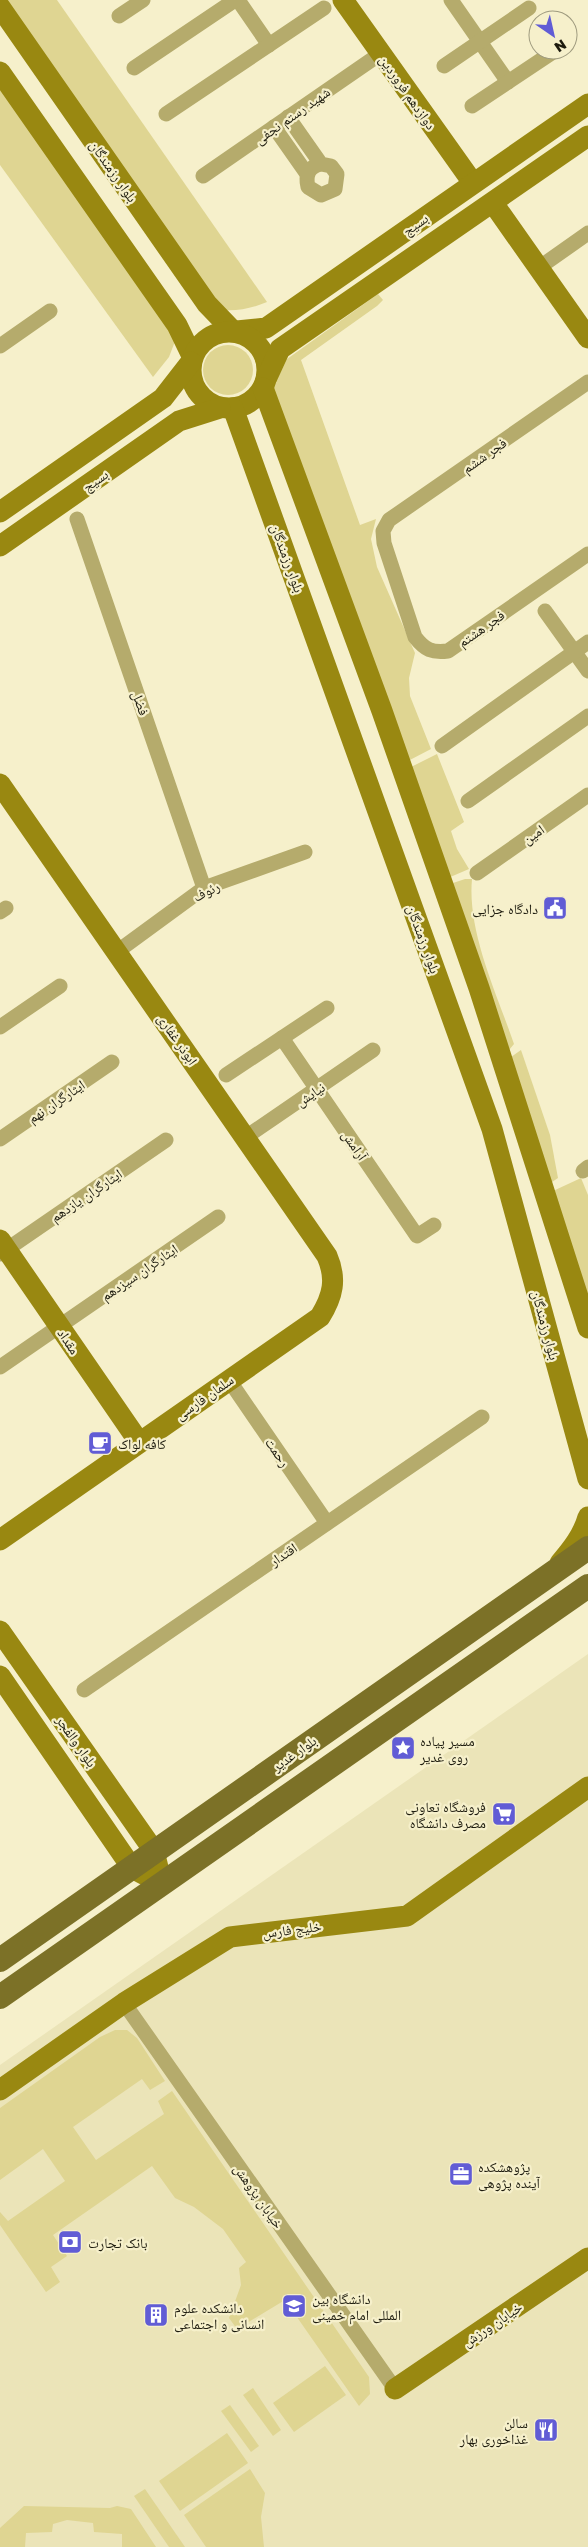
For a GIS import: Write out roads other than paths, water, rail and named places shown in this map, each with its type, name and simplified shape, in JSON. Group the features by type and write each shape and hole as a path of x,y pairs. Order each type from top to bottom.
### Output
{"main road":[{"name":"دوازدهم فروردین","path":"334,4 380,54 473,184"},
{"name":"بلوار رزمندگان","path":"0,7 207,304 235,331"},
{"path":"0,72 177,325 192,359"},
{"name":"بسیج","path":"235,331 266,328 588,104"},
{"name":"بسیج","path":"265,382 280,349 588,136"},
{"path":"493,203 540,267 588,338"},
{"path":"265,382 251,401 227,408 207,402 196,391 191,377 192,359 199,345 209,337 220,332 235,331 250,337 261,348 267,362 265,382 476,979 588,1328"},
{"name":"بسیج","path":"0,512 163,398 192,359"},
{"name":"بلوار رزمندگان","path":"227,408 492,1129 588,1479"},
{"name":"بسیج","path":"0,546 179,421 227,408"},
{"name":"ابوذر غفاری","path":"0,784 118,951 327,1256 333,1270 333,1287 329,1302"},
{"name":"مقداد","path":"2,1248 59,1326 139,1442"},
{"name":"سلمان فارسی","path":"0,1540 320,1317 329,1302"},
{"path":"552,1572 572,1550 585,1529 588,1517"},
{"name":"بلوار غدیر","path":"0,1960 588,1548"},
{"path":"0,1997 588,1586"},
{"name":"بلوار والفجر","path":"0,1631 154,1851"},
{"name":"بلوار والفجر","path":"0,1676 132,1868"},
{"name":"خلیج فارس","path":"0,2090 124,2004 230,1937 407,1916 588,1786"},
{"path":"154,1851 162,1884"},
{"path":"132,1868 162,1884"},
{"name":"خیابان ورزش","path":"395,2390 588,2258"}],"street":[{"path":"119,16 143,0"},
{"path":"134,68 236,0 269,45"},
{"path":"451,0 508,82"},
{"path":"166,114 334,4"},
{"path":"444,66 530,8"},
{"name":"شهید رستم نجفی","path":"203,176 380,54"},
{"path":"472,106 541,60"},
{"path":"288,117 321,164"},
{"path":"274,127 308,174"},
{"path":"321,164 331,166 337,174 337,184 331,192 321,195 312,191 307,182 308,174 312,167 321,164"},
{"path":"540,267 588,233"},
{"path":"0,346 50,311"},
{"name":"فجر ششم","path":"383,531 389,520 588,382"},
{"name":"فضل","path":"77,519 204,888"},
{"name":"فجر هشتم","path":"383,531 384,543 416,636 423,647 435,652 448,651 588,554"},
{"path":"546,611 588,671"},
{"path":"442,746 588,642"},
{"path":"468,801 588,716"},
{"name":"امین","path":"477,874 588,795"},
{"name":"رئوف","path":"118,951 204,888 305,852"},
{"path":"0,1027 60,986"},
{"path":"226,1075 327,1008"},
{"name":"آرامش","path":"282,1038 417,1236 434,1224"},
{"name":"نیایش","path":"246,1137 373,1050"},
{"name":"ایثارگران نهم","path":"0,1139 112,1062"},
{"name":"ایثارگران یازدهم","path":"2,1248 166,1140"},
{"name":"ایثارگران سیزدهم","path":"0,1367 218,1217"},
{"name":"رحمت","path":"229,1380 327,1523"},
{"name":"اقتدار","path":"84,1690 482,1417"},
{"name":"خیابان پژوهش","path":"124,2004 395,2390"}],"place":[{"name":"دادگاه جزایی","path":"555,908"},
{"name":"کافه لواک","path":"100,1443"},
{"name":"مسیر پیاده روی غدیر","path":"403,1748"},
{"name":"فروشگاه تعاونی مصرف دانشگاه","path":"504,1814"},
{"name":"پژوهشکده آینده پژوهی","path":"461,2174"},
{"name":"بانک تجارت","path":"70,2242"},
{"name":"دانشگاه بین المللی امام خمینی","path":"294,2306"},
{"name":"دانشکده علوم انسانی و اجتماعی","path":"156,2315"},
{"name":"سالن غذاخوری بهار","path":"546,2430"}]}
